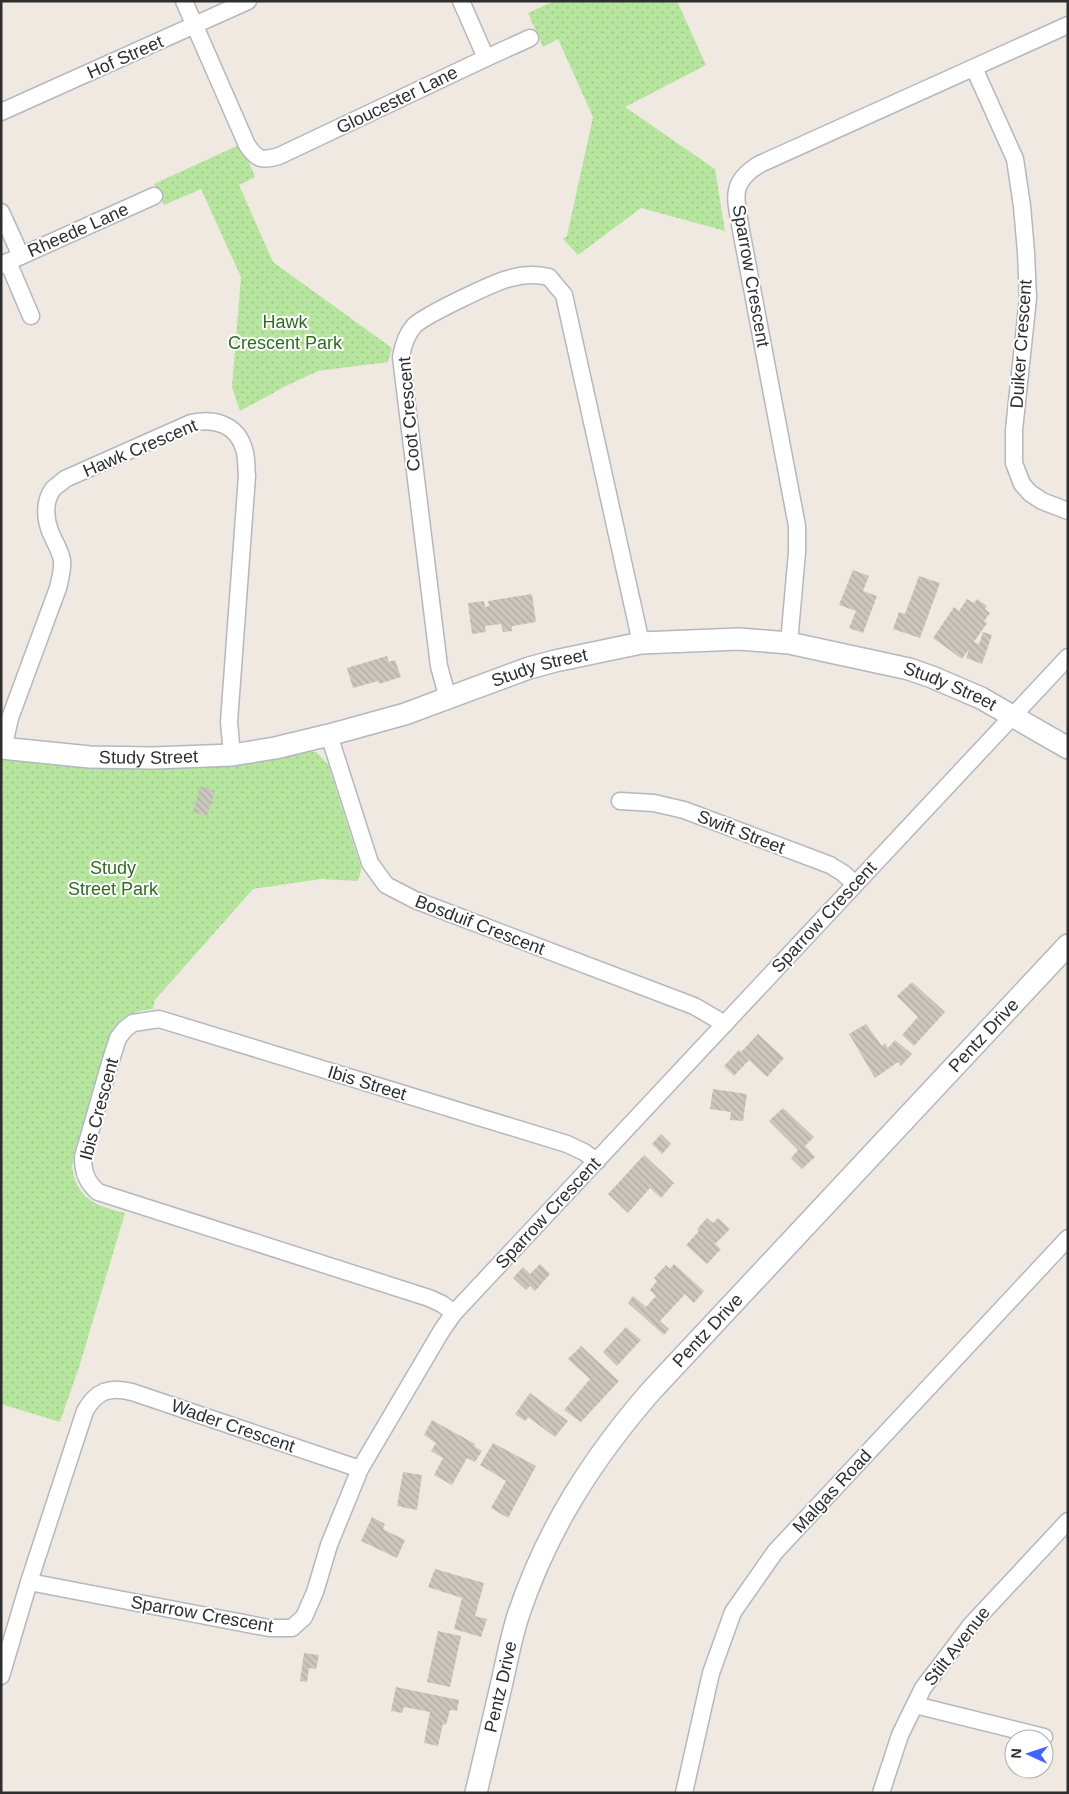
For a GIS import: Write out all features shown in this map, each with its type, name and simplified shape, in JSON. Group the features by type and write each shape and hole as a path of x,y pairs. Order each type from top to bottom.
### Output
{"street":[{"path":"184,1 195,26"},
{"name":"Hof Street","path":"1,112 248,1"},
{"path":"460,1 486,58"},
{"name":"Sparrow Crescent","path":"789,643 797,552 797,526 741,230 736,196 737,186 748,171 760,164 1068,25"},
{"name":"Gloucester Lane","path":"195,26 247,145 256,157 264,159 279,156 530,38"},
{"name":"Duiker Crescent","path":"974,68 1015,159 1022,215 1028,298 1014,430 1014,463 1022,484 1030,493 1068,511"},
{"name":"Rheede Lane","path":"10,261 154,196"},
{"path":"1,212 10,261 31,316"},
{"name":"Coot Crescent","path":"448,700 439,666 401,357 405,340 416,324 428,316 508,278 525,275 549,277 564,295 641,643"},
{"name":"Hawk Crescent","path":"2,748 10,718 58,588 62,561 46,516 47,502 53,489 65,479 191,423 209,420 230,427 239,438 244,449 247,476 229,722 232,755"},
{"name":"Study Street","path":"2,748 98,758 232,755 275,748 405,714 448,700 529,668 555,661 641,643 731,639 789,643 909,669 960,689 1012,715 1068,748"},
{"name":"Sparrow Crescent","path":"29,1582 269,1628 292,1628 304,1617 315,1592 329,1545 360,1469 442,1330 454,1313 1068,657"},
{"name":"Bosduif Crescent","path":"329,735 370,863 386,885 415,900 694,1006 725,1024"},
{"name":"Swift Street","path":"620,800 654,803 684,810 830,865 856,884"},
{"name":"Pentz Drive","path":"476,1793 511,1644 529,1585 553,1531 578,1485 592,1464 652,1390 1068,945"},
{"name":"Ibis Street","path":"133,1023 159,1020 183,1027 567,1144 597,1161"},
{"name":"Ibis Crescent","path":"133,1023 118,1038 83,1157 83,1168 90,1185 98,1192 429,1298 442,1304 454,1313"},
{"name":"Malgas Road","path":"684,1793 710,1673 733,1612 743,1597 775,1552 1068,1238"},
{"name":"Wader Crescent","path":"29,1582 88,1405 104,1391 122,1389 132,1392 360,1469"},
{"name":"Stilt Avenue","path":"881,1793 900,1735 923,1688 971,1625 1068,1521"},
{"path":"1,1676 29,1582"},
{"path":"915,1705 1012,1729"}],"green space":[{"path":"554,1 677,1 706,65 625,107 715,169 725,231 641,208 578,255 563,239 567,236 593,117 558,39 543,47 528,13"},
{"name":"Hawk Crescent Park","path":"241,144 255,177 239,185 273,262 392,348 388,362 318,371 240,411 232,387 241,277 201,189 164,205 154,184"},
{"name":"Study Street Park","path":"316,752 328,764 361,868 360,875 357,881 321,879 253,889 155,1000 153,1009 138,1011 127,1016 109,1036 72,1165 77,1185 88,1199 104,1207 125,1213 80,1364 60,1422 1,1404 1,758"}],"building":[{"path":"853,570 869,576 863,591 877,596 863,633 849,628 856,611 839,605"},
{"path":"919,576 940,583 920,638 893,629 899,612 905,614"},
{"path":"532,594 536,622 512,626 512,631 503,632 501,624 485,626 486,632 472,634 468,603 484,601 485,607 489,606 488,601"},
{"path":"967,599 974,603 977,599 987,606 985,609 990,613 984,621 987,623 974,642 979,644 983,632 992,635 982,664 966,658 969,649 962,659 933,638 954,607 959,611"},
{"path":"387,656 389,662 395,660 401,677 379,684 378,681 353,688 347,668"},
{"path":"200,786 215,791 207,816 193,812"},
{"path":"912,982 945,1012 914,1046 902,1035 918,1017 897,996"},
{"path":"866,1024 882,1046 885,1043 888,1048 895,1040 912,1054 901,1066 898,1062 875,1078 849,1034"},
{"path":"758,1034 784,1058 767,1077 749,1060 734,1076 724,1066"},
{"path":"713,1089 747,1094 743,1121 730,1120 731,1112 710,1109"},
{"path":"783,1108 814,1137 805,1146 815,1157 802,1169 791,1158 798,1150 769,1121"},
{"path":"661,1134 671,1144 662,1154 652,1144"},
{"path":"644,1155 674,1183 661,1198 650,1188 628,1213 608,1194"},
{"path":"707,1218 713,1223 718,1218 730,1229 715,1244 721,1249 707,1264 686,1245 699,1231 697,1229"},
{"path":"540,1264 550,1274 535,1291 530,1286 526,1290 513,1278 523,1267 530,1274"},
{"path":"674,1264 704,1291 694,1303 685,1294 660,1321 669,1329 664,1335 628,1303 633,1296 646,1307 656,1296 650,1290 657,1281 654,1278 666,1265 670,1269"},
{"path":"626,1327 641,1340 617,1366 603,1352"},
{"path":"581,1346 619,1381 581,1422 564,1410 590,1379 568,1359"},
{"path":"530,1393 568,1421 555,1437 528,1417 525,1421 515,1414"},
{"path":"432,1420 475,1444 474,1446 482,1451 475,1462 467,1458 452,1485 434,1475 443,1458 431,1451 436,1443 424,1435"},
{"path":"493,1443 536,1466 508,1518 491,1508 506,1481 480,1465"},
{"path":"403,1472 422,1475 417,1510 397,1506"},
{"path":"372,1517 385,1524 383,1529 405,1540 397,1558 361,1541"},
{"path":"435,1569 484,1583 475,1616 487,1619 481,1637 454,1629 462,1598 428,1587"},
{"path":"438,1631 461,1636 450,1687 427,1682"},
{"path":"304,1653 319,1655 316,1669 309,1668 307,1682 300,1681"},
{"path":"396,1687 459,1700 457,1711 450,1710 446,1725 443,1724 438,1746 424,1743 430,1712 404,1707 402,1713 391,1711"}]}
